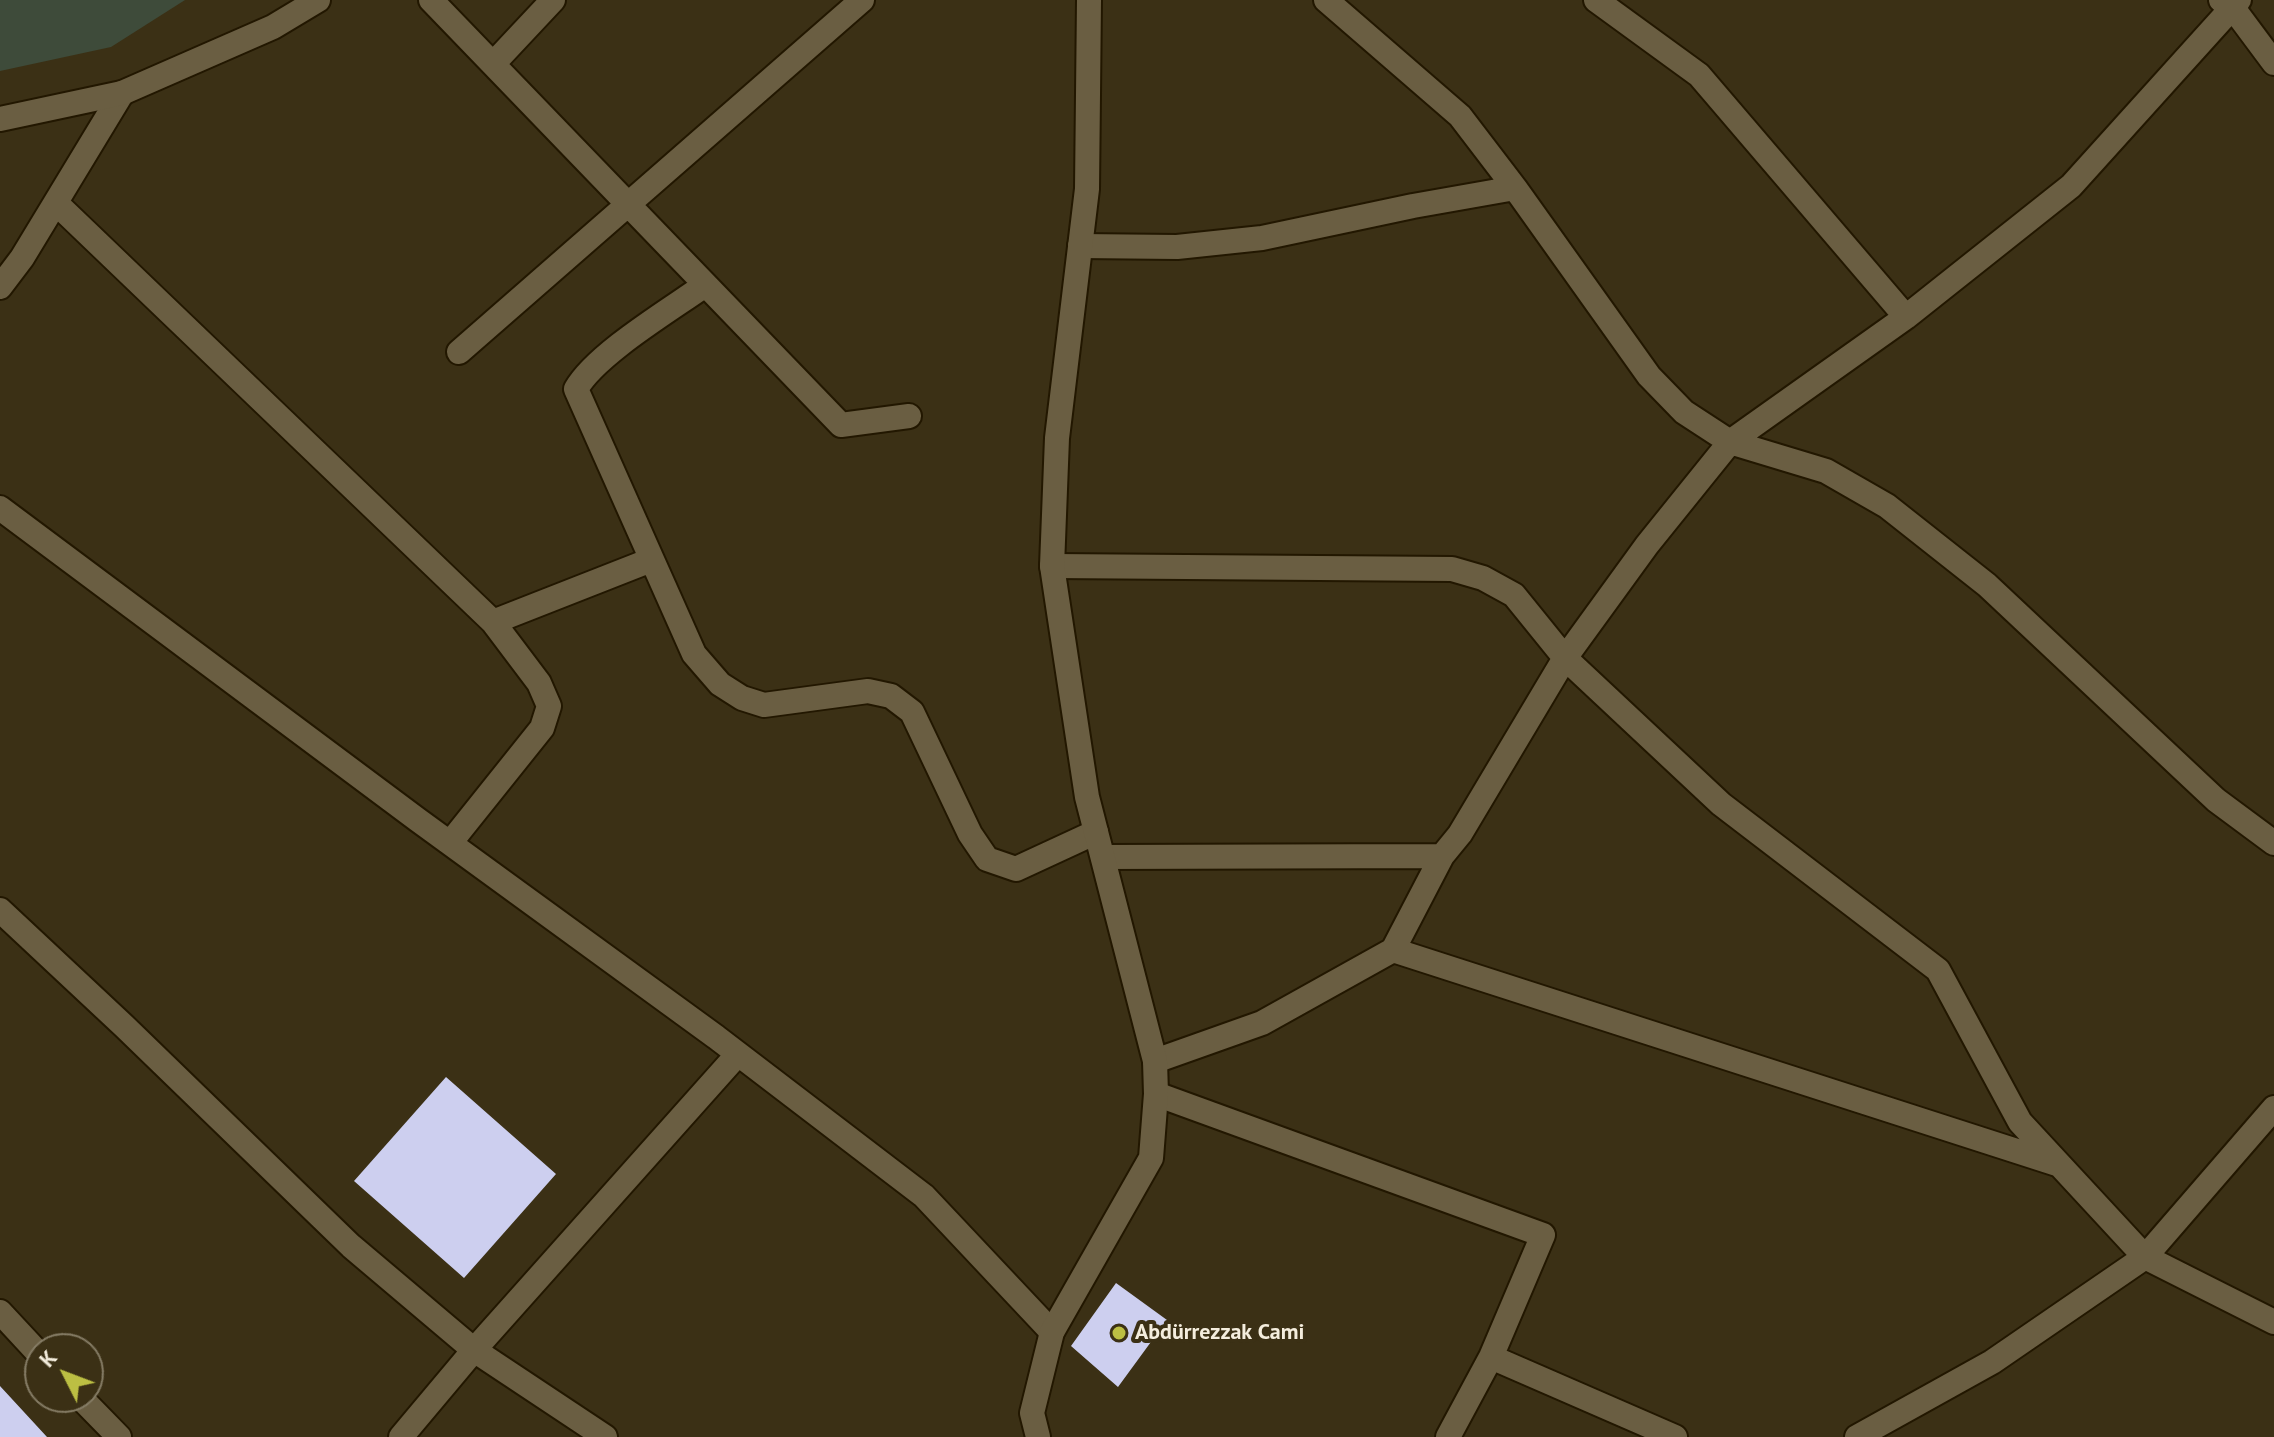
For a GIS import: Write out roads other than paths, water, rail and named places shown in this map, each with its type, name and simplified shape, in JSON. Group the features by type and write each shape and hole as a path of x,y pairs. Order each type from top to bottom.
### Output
{"street":[{"path":"0,119 122,93 273,27 318,0"},
{"path":"431,0 841,425 909,416"},
{"path":"493,64 553,0"},
{"path":"459,352 862,0"},
{"path":"1038,1437 1032,1413 1052,1332 1151,1158 1156,1094 1155,1061 1087,797 1052,566 1057,438 1087,189 1089,0"},
{"path":"1326,0 1460,116 1649,376 1684,412 1730,442 1826,471 1887,506 1987,585 2216,800 2274,843"},
{"path":"1596,0 1699,75 1906,317"},
{"path":"1155,1061 1262,1023 1393,950 1442,856 1460,834 1565,658 1647,545 1730,442 1906,317 2071,186 2231,3 2274,63"},
{"path":"0,287 22,258 122,93"},
{"path":"1080,246 1177,247 1262,238 1515,188"},
{"path":"56,203 493,622 539,683 549,706 542,728 450,843"},
{"path":"705,285 600,360 576,389 694,654 720,684 742,698 764,705 868,691 891,696 912,712 970,834 987,859 1016,869 1096,832"},
{"path":"0,508 738,1054 924,1196 1052,1332"},
{"path":"493,622 651,560"},
{"path":"1052,566 1452,569 1483,578 1514,595 1565,658 1721,804 1938,970 2020,1122 2145,1257 2274,1322"},
{"path":"1103,857 1442,856"},
{"path":"0,910 351,1246 474,1350 605,1437"},
{"path":"1393,950 2059,1164"},
{"path":"401,1437 474,1350 738,1054"},
{"path":"1156,1094 1543,1235 1491,1357 1448,1437"},
{"path":"1857,1437 1992,1362 2145,1257 2274,1108"},
{"path":"0,1312 24,1338"},
{"path":"1491,1357 1675,1437"},
{"path":"96,1413 119,1437"}],"place":[{"name":"Abdürrezzak Cami","path":"1119,1333"}]}
